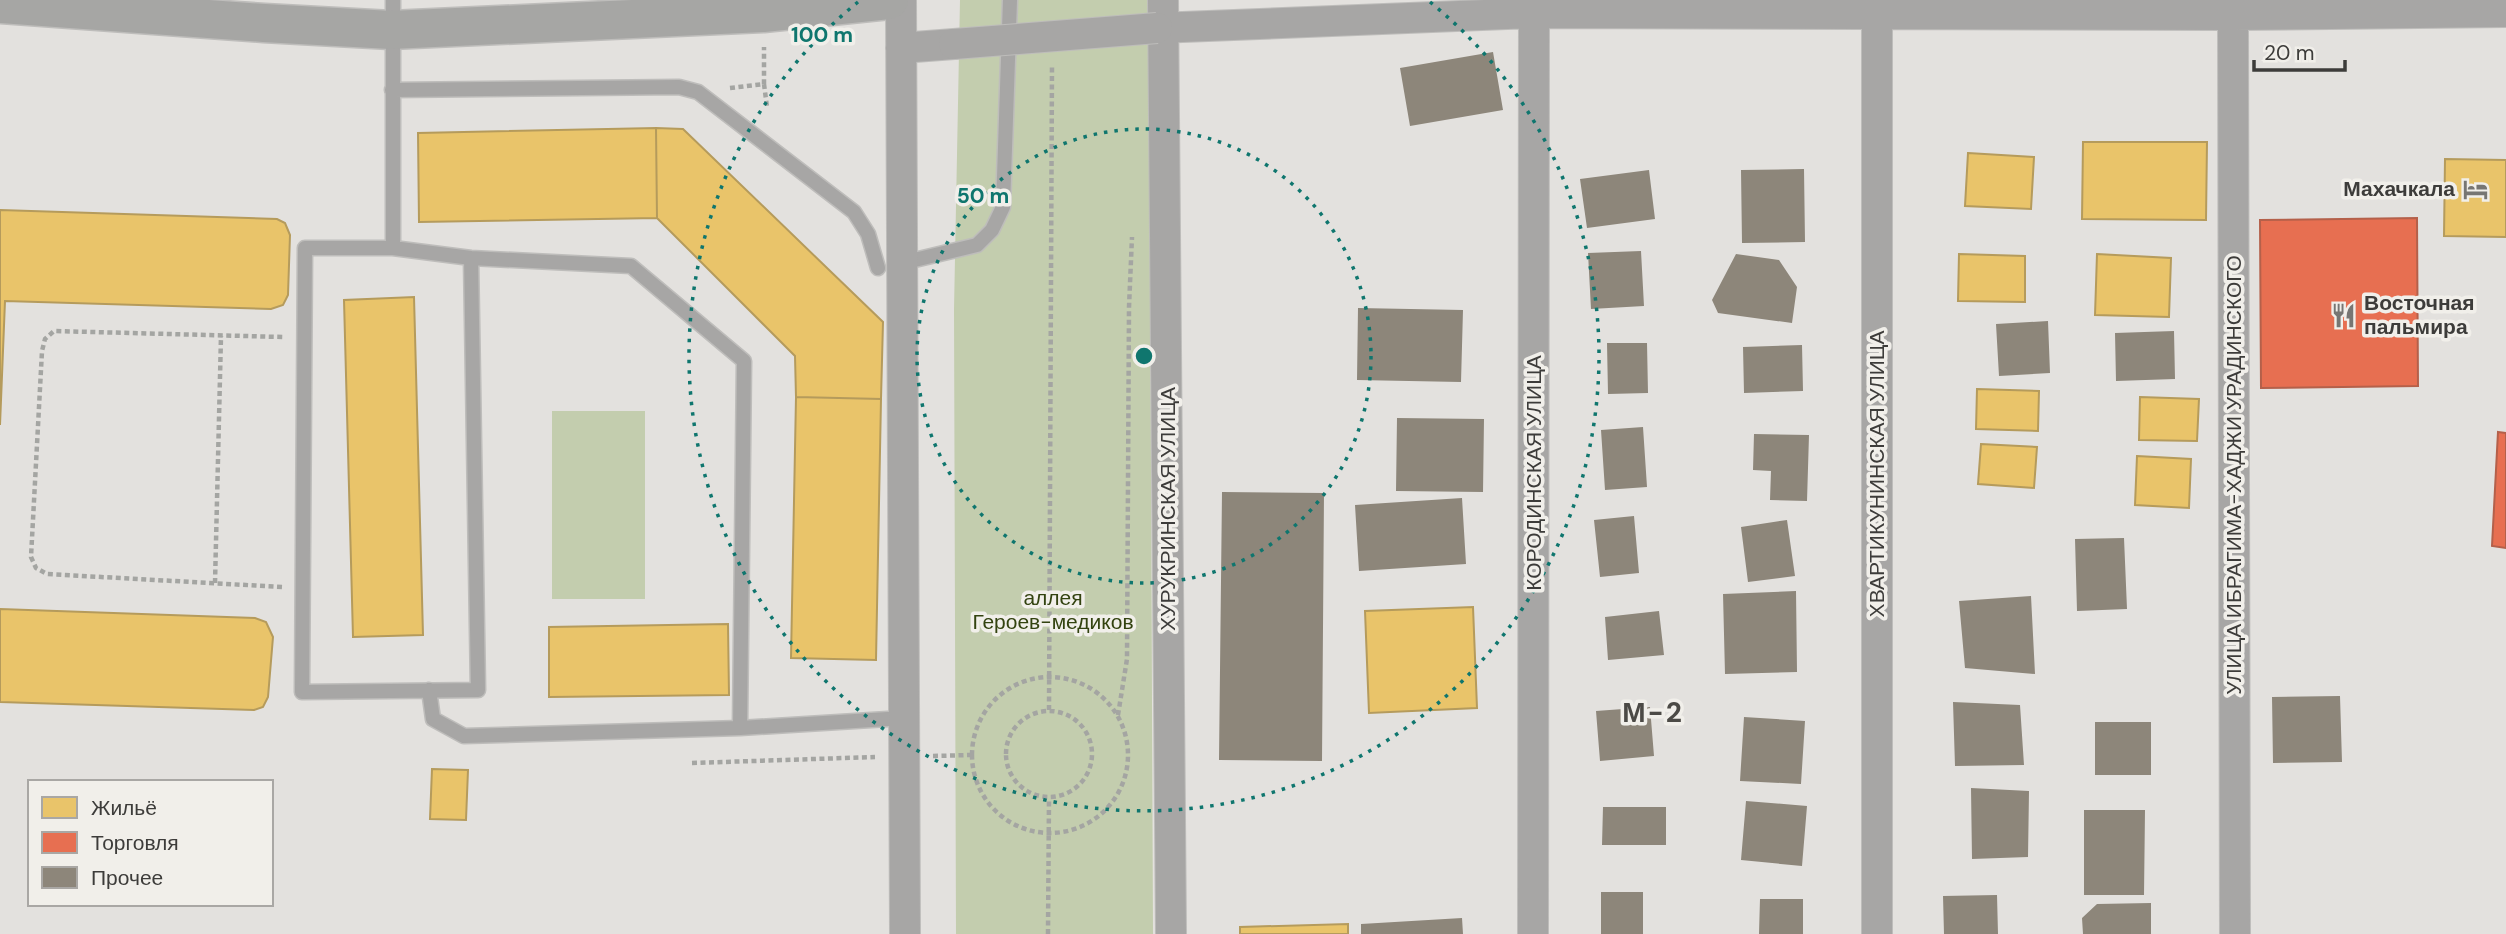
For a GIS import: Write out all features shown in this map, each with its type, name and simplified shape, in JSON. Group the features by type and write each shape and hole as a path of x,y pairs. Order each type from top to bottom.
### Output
{"main road":[{"path":"0,4 392,15 763,13 889,0"}],"street":[{"path":"901,0 890,265 904,718 905,934"},
{"path":"901,48 1161,19 1534,6 1877,14 2233,15 2506,12"},
{"name":"КОРОДИНСКАЯ УЛИЦА","path":"1533,934 1534,6"},
{"name":"ХВАРТИКУНИНСКАЯ УЛИЦА","path":"1877,14 1877,934"},
{"name":"УЛИЦА ИБРАГИМА-ХАДЖИ УРАДИНСКОГО","path":"2233,15 2235,934"},
{"name":"ХУРУКРИНСКАЯ УЛИЦА","path":"1161,19 1171,934"}],"lane":[{"path":"392,90 679,87 698,92 854,212 890,265 977,245 992,230 1003,207 1010,0"},
{"path":"392,15 393,248"},
{"path":"471,258 478,690 302,692 305,248 393,248 471,258 631,266 744,361 740,728"},
{"path":"429,690 433,719 464,736 740,728 904,718"}],"path":[{"path":"763,13 767,107"},
{"path":"1049,710 1052,55"},
{"path":"698,92 764,84"},
{"path":"1118,715 1127,659 1129,320 1133,229"},
{"path":"303,588 47,574 36,568 31,557 41,351 45,340 54,331 304,338"},
{"path":"215,583 221,336"},
{"path":"1049,676 1077,681 1101,694 1118,715 1128,741 1128,769 1118,795 1100,816 1076,829 1048,834 1018,828 993,810 976,785 971,755 977,725 994,699 1020,682 1049,676"},
{"path":"1049,710 1066,714 1080,723 1089,737 1093,754 1090,771 1080,785 1066,795 1049,798 1032,795 1018,786 1008,772 1005,755 1008,738 1017,724 1032,714 1049,710"},
{"path":"692,763 971,755"},
{"path":"1048,934 1049,798"}],"green space":[{"name":"аллея Героев-медиков","path":"960,0 1149,0 1153,934 956,934 954,310"},
{"path":"552,411 645,411 645,599 552,599"}],"building: Жильё":[{"path":"656,128 683,129 883,322 881,399 796,397 795,356 657,218"},
{"path":"656,128 657,218 419,222 418,133"},
{"path":"2083,142 2207,142 2206,220 2082,219"},
{"path":"1968,153 2034,157 2031,209 1965,206"},
{"path":"2445,159 2506,160 2506,237 2444,236"},
{"path":"0,210 277,219 285,223 290,235 288,295 283,305 271,309 5,301 0,425"},
{"path":"1959,254 2025,256 2025,302 1958,301"},
{"path":"2097,254 2171,258 2169,317 2095,315"},
{"path":"414,297 423,635 353,637 344,300"},
{"path":"1977,389 2039,391 2038,431 1976,429"},
{"path":"796,397 881,399 876,660 791,658"},
{"path":"2140,397 2199,399 2197,441 2139,440"},
{"path":"1981,444 2037,447 2034,488 1978,484"},
{"path":"2137,456 2191,459 2189,508 2135,505"},
{"path":"1473,607 1477,708 1369,713 1365,611"},
{"path":"0,609 255,618 266,622 273,637 268,697 263,707 254,710 0,702"},
{"path":"728,624 729,695 549,697 549,627"},
{"path":"432,769 468,770 466,820 430,819"},
{"path":"1348,924 1348,934 1240,934 1240,927"}],"building: Торговля":[{"path":"2417,218 2418,386 2261,388 2260,220"},
{"path":"2498,432 2506,433 2506,548 2492,546"}],"building: Прочее":[{"path":"1493,52 1503,110 1410,126 1400,68"},
{"path":"1804,169 1805,242 1742,243 1741,170"},
{"path":"1649,170 1655,219 1587,228 1580,179"},
{"path":"1641,251 1644,306 1591,309 1588,253"},
{"path":"1736,254 1779,260 1797,287 1792,323 1718,313 1712,300"},
{"path":"1358,308 1463,310 1461,382 1357,380"},
{"path":"2048,321 2050,373 1999,376 1996,324"},
{"path":"2174,331 2175,379 2116,381 2115,333"},
{"path":"1607,343 1647,343 1648,393 1608,394"},
{"path":"1802,345 1803,391 1744,393 1743,347"},
{"path":"1397,418 1484,419 1483,492 1396,491"},
{"path":"1643,427 1647,487 1605,490 1601,430"},
{"path":"1754,434 1809,435 1807,501 1770,500 1771,471 1753,470"},
{"path":"1222,492 1324,493 1322,761 1219,760"},
{"path":"1462,498 1466,564 1359,571 1355,505"},
{"path":"1634,516 1639,573 1600,577 1594,520"},
{"path":"1787,520 1795,576 1748,582 1741,527"},
{"path":"2124,538 2127,609 2077,611 2075,539"},
{"path":"1796,591 1797,672 1725,674 1723,594"},
{"path":"2031,596 2035,674 1965,668 1959,601"},
{"path":"1659,611 1664,655 1608,660 1605,617"},
{"path":"2340,696 2342,762 2273,763 2272,697"},
{"path":"1953,702 2020,705 2024,765 1955,766"},
{"path":"1650,707 1654,756 1600,761 1596,711"},
{"path":"1744,717 1805,721 1801,784 1740,781"},
{"path":"2095,722 2151,722 2151,775 2095,775"},
{"path":"1971,788 2029,791 2028,857 1972,859"},
{"path":"1746,801 1807,806 1802,866 1741,860"},
{"path":"1603,807 1666,807 1666,845 1602,845"},
{"path":"2084,810 2145,810 2144,895 2084,895"},
{"path":"1601,892 1643,892 1643,934 1601,934"},
{"path":"1997,895 1998,934 1944,934 1943,896"},
{"path":"1760,899 1803,899 1803,934 1759,934"},
{"path":"2151,903 2151,934 2083,934 2082,918 2097,904"},
{"path":"1462,918 1463,934 1361,934 1361,924"}],"place":[{"name":"Махачкала","path":"2475,189"},
{"name":"Восточная пальмира","path":"2344,315"}],"district":[{"name":"М-2","path":"1653,712"}]}
